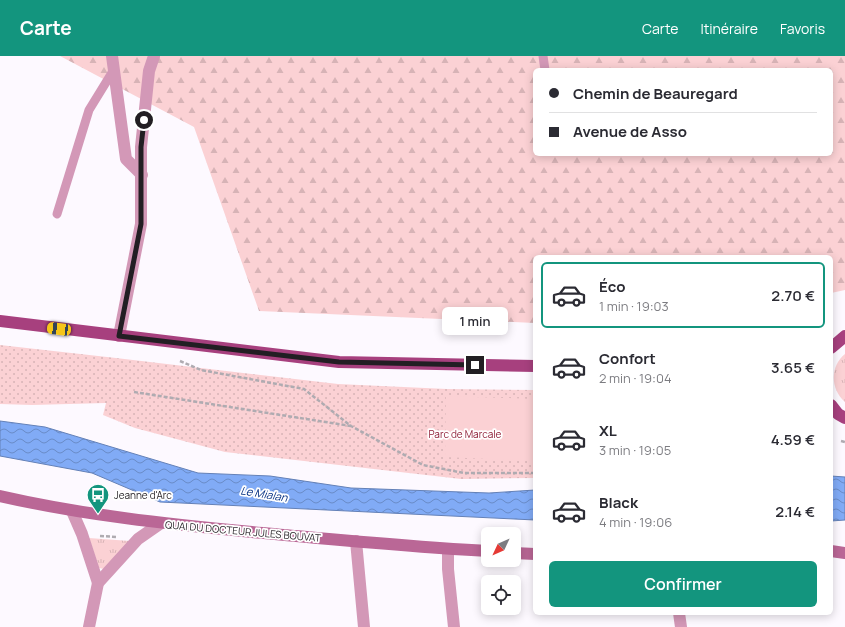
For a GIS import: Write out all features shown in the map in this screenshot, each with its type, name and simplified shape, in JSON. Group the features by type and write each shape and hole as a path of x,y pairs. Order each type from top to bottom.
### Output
{"main road":[{"path":"0,322 339,362 533,366"},
{"path":"833,346 845,336"},
{"path":"833,408 838,414 845,418"}],"street":[{"path":"112,56 126,158 142,175"},
{"path":"119,336 141,224 141,147 149,71 154,56"},
{"name":"QUAI DU DOCTEUR JULES BOUVAT","path":"0,496 72,511 161,523 356,542 481,551"},
{"path":"72,511 82,534 98,583"},
{"path":"88,627 98,583 138,539 161,523"},
{"path":"356,542 364,627"},
{"path":"448,549 448,569 454,627"},
{"path":"833,551 845,552"},
{"path":"521,553 533,554"},
{"path":"680,615 681,627"}],"lane":[{"path":"542,56 545,68"},
{"path":"57,214 89,110 113,71"}],"path":[{"path":"174,359 201,370 304,389 351,426 423,465 464,473 533,473"},
{"path":"134,392 351,426"},
{"path":"841,441 845,442"},
{"path":"82,534 138,539"}],"green space":[{"path":"60,56 845,56 845,290 833,293 833,255 533,255 533,323 259,311 194,127"},
{"name":"Parc de Marcale","path":"0,345 338,384 447,389 533,390 533,478 461,479 225,452 135,428 103,415 106,403 32,405 0,404"},
{"path":"845,354 845,402 840,397 834,384 834,371 840,359"},
{"path":"446,396 533,399 533,461 445,457"},
{"path":"89,538 130,541 104,569 99,568"}],"water":[{"name":"Le Mialan","path":"0,421 45,427 198,473 270,476 351,488 489,493 533,490 533,520 160,502 92,473 0,456"},
{"path":"833,476 845,477 845,520 833,521"}],"place":[{"name":"Jeanne d'Arc","path":"98,514"}],"route":[{"path":"144,120 141,147 141,224 119,336 339,362 475,365"}]}
